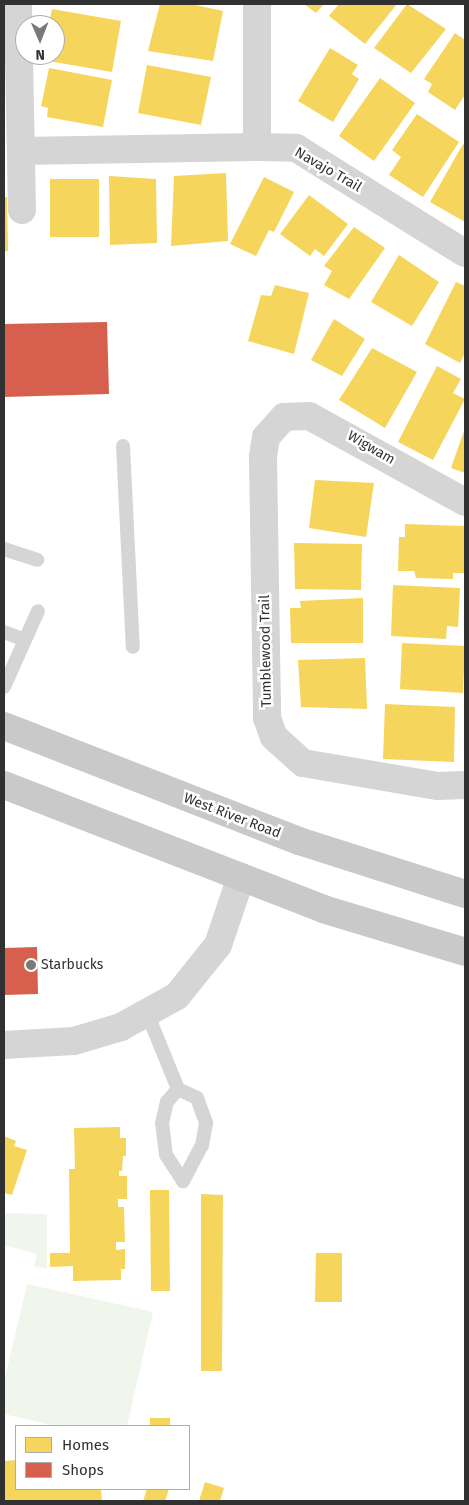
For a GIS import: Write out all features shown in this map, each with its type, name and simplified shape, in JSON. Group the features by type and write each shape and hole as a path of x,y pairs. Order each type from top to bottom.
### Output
{"main road":[{"name":"West River Road","path":"4,726 291,838 465,894"},
{"path":"4,785 324,909 465,952"}],"street":[{"path":"18,4 22,210"},
{"path":"257,4 257,147"},
{"name":"Navajo Trail","path":"21,151 296,148 465,253"},
{"name":"Wigwam","path":"274,426 284,417 309,416 465,502"},
{"name":"Tumblewood Trail","path":"274,426 266,437 263,457 266,700 267,718 274,738 303,763 438,786 464,785"},
{"path":"4,1045 74,1041 121,1027 177,996 218,945 241,877"}],"lane":[{"path":"123,446 133,647"},
{"path":"4,549 37,560"},
{"path":"4,686 38,611"},
{"path":"4,632 25,640"},
{"path":"146,1013 178,1089 197,1098 206,1123 202,1145 183,1181 166,1155 162,1123 167,1102 178,1089"}],"shaded area":[{"path":"4,1213 47,1214 47,1269 34,1266 37,1254 4,1245"},
{"path":"27,1284 153,1312 127,1425 52,1425 4,1414 4,1382"}],"building: Homes":[{"path":"160,4 191,4 223,11 213,61 148,51"},
{"path":"304,4 324,4 316,13"},
{"path":"339,4 397,4 365,44 329,16"},
{"path":"407,4 446,29 411,73 374,48"},
{"path":"52,9 121,21 112,72 65,64 65,15 51,15"},
{"path":"455,33 465,40 465,95 455,110 428,92 432,84 424,79"},
{"path":"330,48 358,65 352,74 359,79 333,122 298,101"},
{"path":"147,65 211,77 201,125 138,113"},
{"path":"49,68 112,80 103,127 47,117 48,108 41,106"},
{"path":"380,78 415,103 374,161 339,136"},
{"path":"417,114 459,142 423,197 389,175 401,157 392,150"},
{"path":"463,144 465,145 465,222 430,202"},
{"path":"226,173 228,241 171,246 174,176"},
{"path":"109,176 156,179 157,243 110,245"},
{"path":"264,177 294,192 274,232 269,230 256,256 230,244"},
{"path":"50,179 99,179 99,237 50,237"},
{"path":"309,195 348,224 324,256 315,249 310,256 280,234"},
{"path":"4,197 7,197 8,251 4,251"},
{"path":"354,227 385,248 349,299 324,285 332,271 324,266"},
{"path":"399,255 439,282 412,326 371,302"},
{"path":"456,282 465,286 465,353 460,363 425,344"},
{"path":"275,285 309,293 294,354 248,341 261,295 271,296"},
{"path":"334,319 365,339 342,376 311,360"},
{"path":"372,348 417,372 385,428 339,400"},
{"path":"437,366 461,379 453,393 465,399 433,460 398,442"},
{"path":"465,428 465,473 451,468"},
{"path":"315,480 374,483 366,537 309,528"},
{"path":"405,524 465,526 465,573 453,573 453,579 416,578 414,571 398,571 399,537 405,537"},
{"path":"294,543 362,544 361,590 295,589"},
{"path":"393,585 460,588 458,627 447,626 446,639 391,636"},
{"path":"363,598 363,643 291,643 290,608 301,608 300,601"},
{"path":"402,643 465,646 463,693 400,689"},
{"path":"365,658 367,709 301,707 298,660"},
{"path":"385,704 455,707 454,762 383,759"},
{"path":"120,1127 120,1138 126,1138 126,1156 123,1156 122,1171 119,1171 119,1176 127,1176 127,1199 118,1199 118,1207 124,1207 125,1242 116,1242 116,1250 125,1249 125,1269 121,1269 121,1280 73,1281 73,1266 50,1267 50,1253 70,1253 69,1169 75,1169 74,1128"},
{"path":"4,1136 16,1141 14,1146 27,1150 12,1195 4,1193"},
{"path":"150,1190 169,1190 170,1291 151,1291"},
{"path":"201,1194 223,1195 222,1371 201,1371"},
{"path":"316,1253 342,1253 342,1302 315,1302"},
{"path":"150,1418 170,1418 170,1425 150,1425"},
{"path":"15,1460 15,1490 101,1490 102,1501 4,1501 4,1461"},
{"path":"205,1482 224,1488 220,1501 199,1501"},
{"path":"147,1490 169,1490 165,1501 143,1501"}],"building: Shops":[{"path":"107,322 109,394 4,397 4,324"},
{"path":"37,947 38,994 4,995 4,948"}],"place":[{"name":"Starbucks","path":"31,965"}]}
